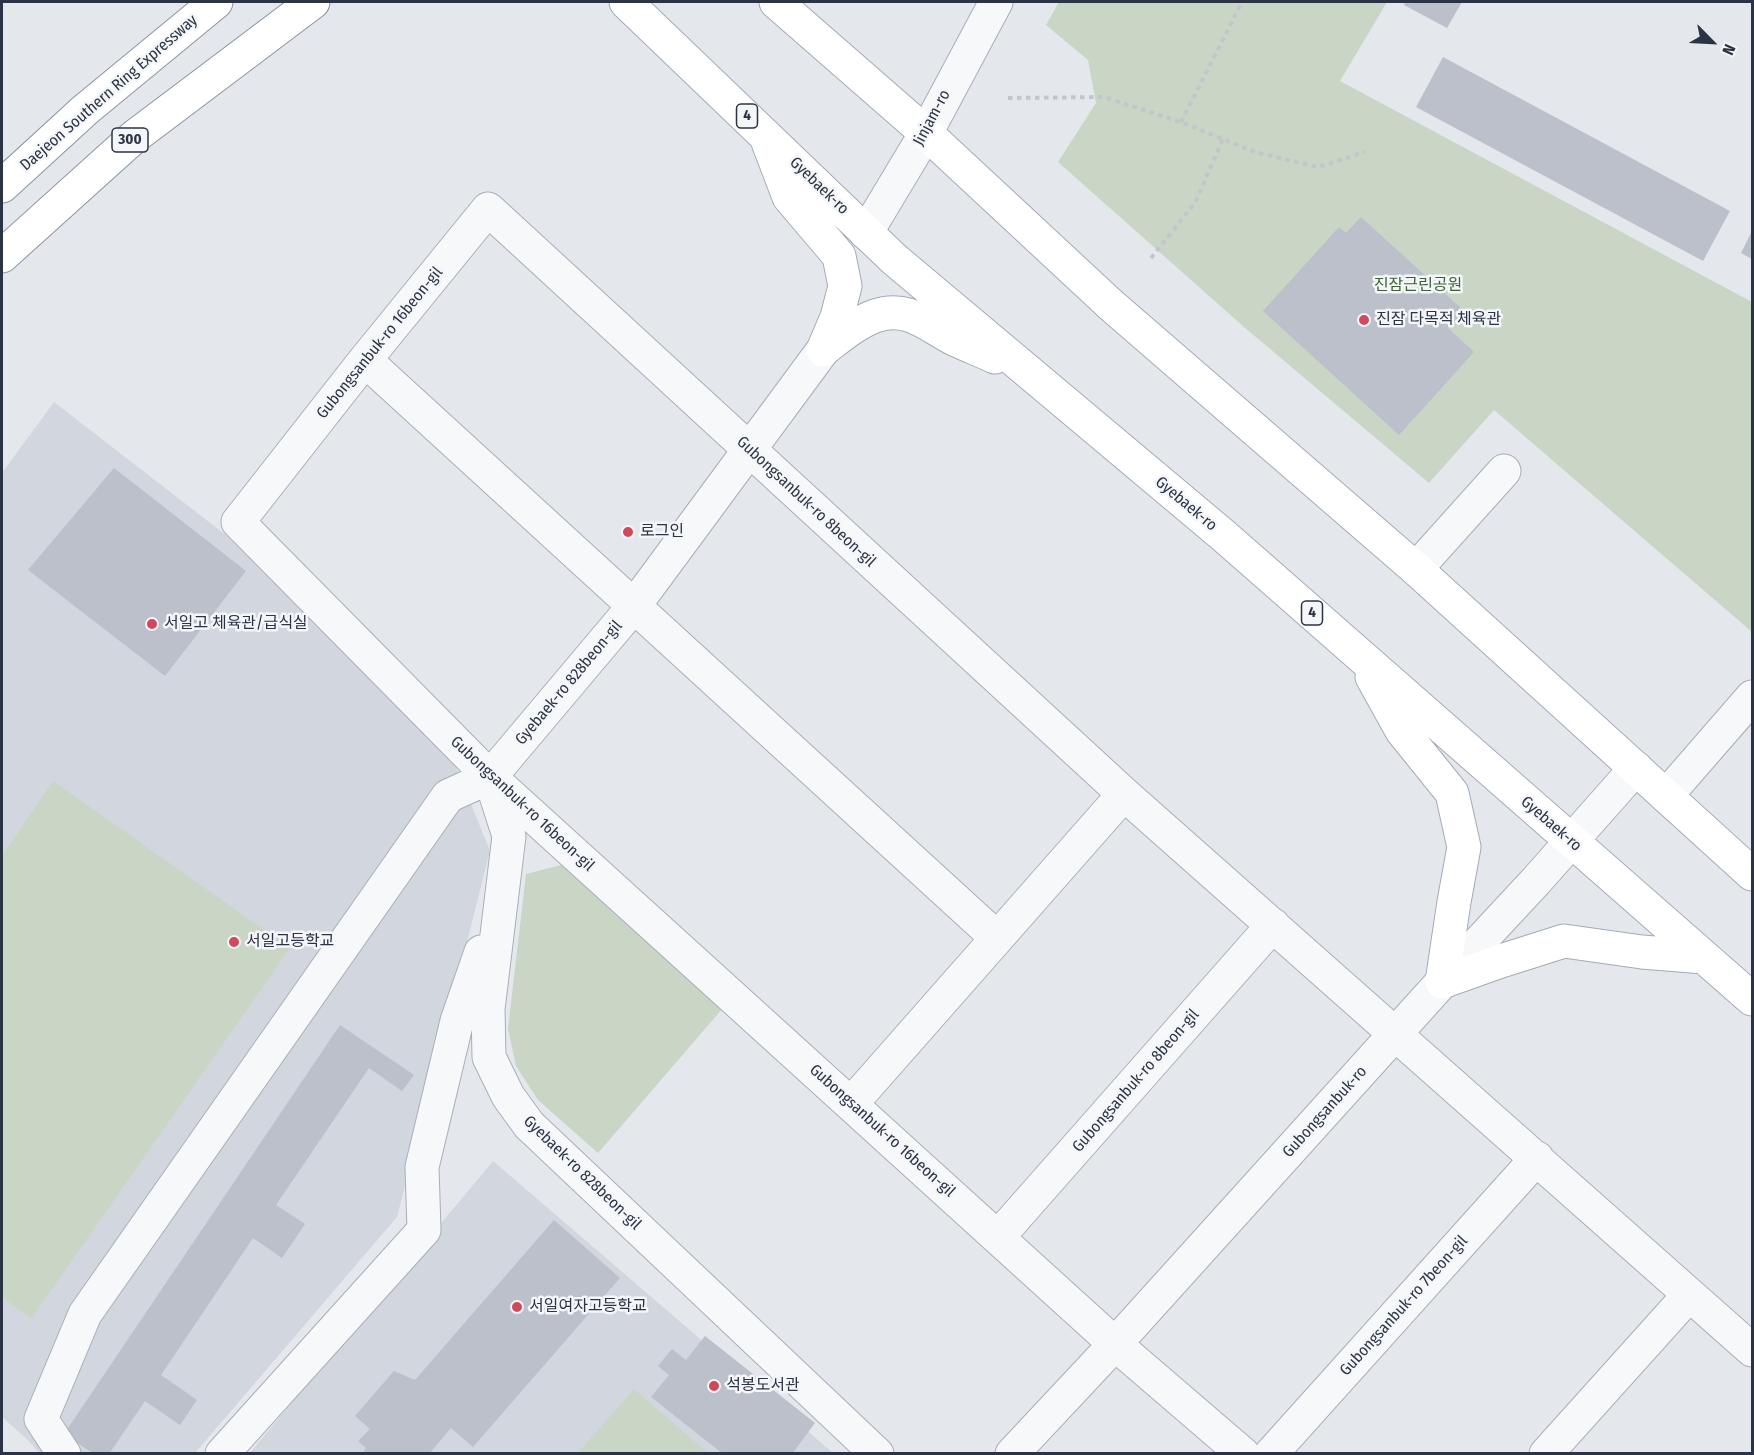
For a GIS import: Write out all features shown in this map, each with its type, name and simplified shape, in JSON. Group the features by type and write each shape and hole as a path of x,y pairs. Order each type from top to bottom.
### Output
{"main road":[{"name":"Daejeon Southern Ring Expressway","path":"2,186 85,110 216,2"},
{"name":"300","path":"2,256 134,136 313,2"},
{"name":"Gyebaek-ro","path":"626,2 894,259 1224,536 1752,999"},
{"path":"776,2 926,133 1111,305 1416,569 1752,874"},
{"path":"764,132 789,197 839,256 845,285 837,317 822,350"},
{"path":"822,350 852,328 876,315 903,313 927,322 954,339 1027,370"},
{"path":"1361,657 1402,731 1452,793 1464,847 1442,982 1564,941 1642,952 1704,957"}],"street":[{"name":"Jinjam-ro","path":"867,233 926,133 996,2"},
{"name":"Gubongsanbuk-ro 16beon-gil","path":"488,209 365,360 238,522 490,777 1115,1344 1243,1454"},
{"name":"Gubongsanbuk-ro 8beon-gil","path":"488,209 1124,794 1395,1034"},
{"name":"Gyebaek-ro 828beon-gil","path":"822,350 633,606 490,777 509,836 488,1009 489,1057 508,1096 529,1125 878,1454"},
{"name":"Gyebaek-ro 828beon-gil","path":"365,360 997,938"},
{"path":"1416,569 1504,471"},
{"path":"1666,796 1752,698"},
{"name":"Gubongsanbuk-ro","path":"1012,1454 1536,881 1635,768"},
{"path":"64,1454 41,1419 85,1314 448,796 490,777"},
{"path":"851,1104 1124,794"},
{"path":"222,1454 424,1230 422,1167 457,1022 502,887"},
{"name":"Gubongsanbuk-ro 8beon-gil","path":"998,1237 1273,925"},
{"path":"1395,1034 1752,1350"},
{"name":"Gubongsanbuk-ro 7beon-gil","path":"1271,1454 1537,1158"},
{"path":"1546,1454 1689,1295"}],"path":[{"path":"1181,122 1242,2"},
{"path":"1008,98 1104,97 1181,122 1255,152 1318,167 1365,152"},
{"path":"1150,258 1195,203 1223,139"}],"shaded area":[{"name":"서일고등학교","path":"54,402 227,536 456,767 490,851 397,1217 195,1453 39,1453 2,1417 2,473"},
{"name":"서일여자고등학교","path":"493,1161 833,1453 249,1454"}],"green space":[{"name":"진잠근린공원","path":"1059,2 1387,2 1340,81 1752,302 1752,632 1494,410 1429,483 1244,327 1058,162 1096,103 1088,60 1046,25"},
{"path":"53,781 290,948 31,1319 2,1297 2,856"},
{"path":"565,864 723,1008 598,1153 538,1100 516,1066 508,1029 526,874"},
{"path":"634,1389 708,1453 578,1453"}],"building":[{"path":"1405,2 1462,2 1447,28 1404,5"},
{"path":"1443,57 1730,211 1703,261 1416,107"},
{"name":"진잠 다목적 체육관","path":"1361,217 1464,311 1448,328 1474,352 1399,435 1263,311 1339,227 1346,233"},
{"path":"1752,231 1752,259 1741,253"},
{"name":"서일고 체육관/급식실","path":"114,468 246,571 165,676 28,570"},
{"path":"340,1025 414,1075 402,1091 369,1068 276,1205 305,1224 282,1258 253,1238 161,1375 197,1400 180,1425 145,1401 109,1454 94,1454 64,1434"},
{"path":"554,1220 620,1278 473,1447 451,1428 429,1454 362,1454 366,1448 358,1441 370,1429 355,1416 394,1371 415,1380"},
{"name":"석봉도서관","path":"705,1336 815,1423 792,1454 723,1454 651,1397 669,1375 658,1366 672,1349 686,1360"}],"place":[{"name":"진잠 다목적 체육관","path":"1364,320"},
{"name":"로그인","path":"628,532"},
{"name":"서일고 체육관/급식실","path":"152,624"},
{"name":"서일고등학교","path":"234,942"},
{"name":"서일여자고등학교","path":"517,1307"},
{"name":"석봉도서관","path":"714,1386"}]}
